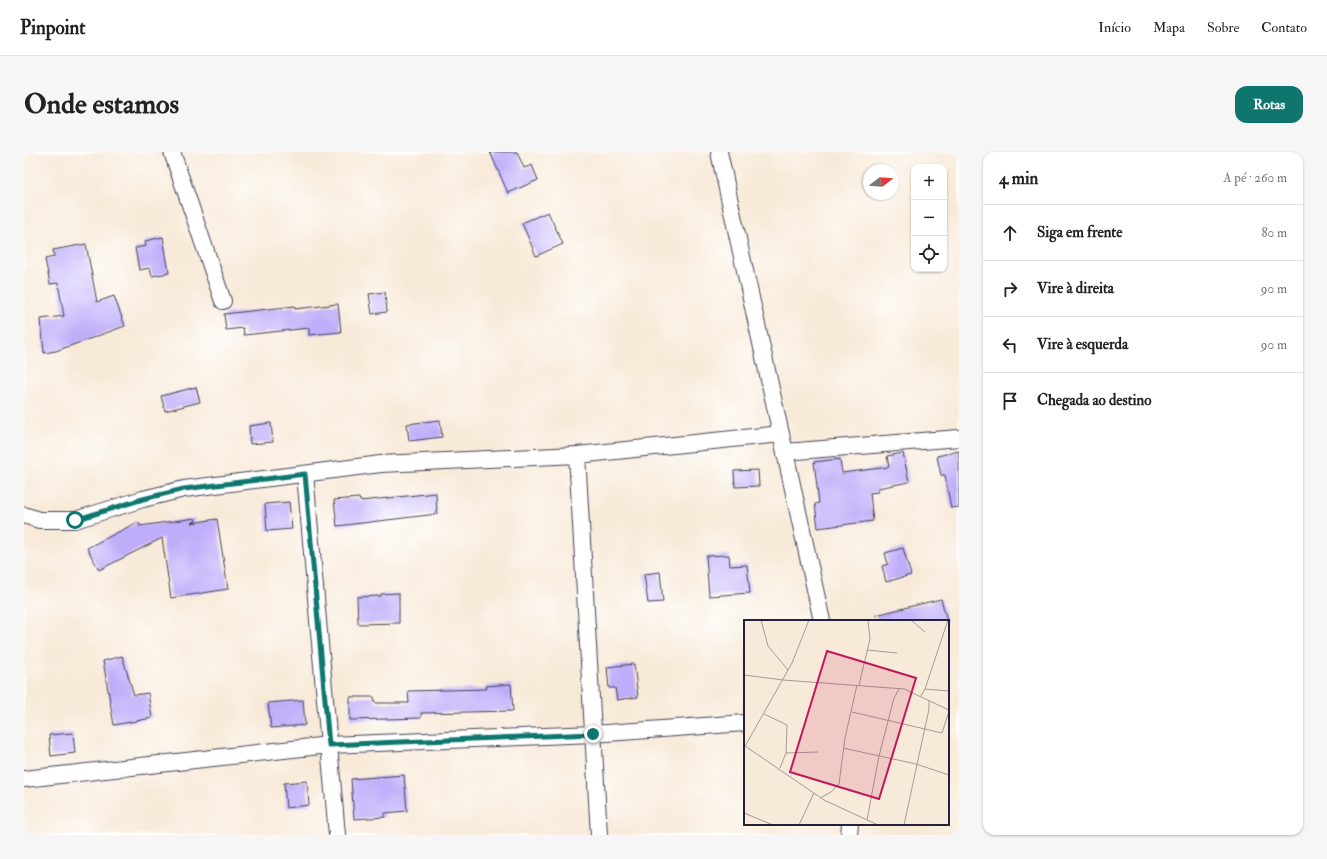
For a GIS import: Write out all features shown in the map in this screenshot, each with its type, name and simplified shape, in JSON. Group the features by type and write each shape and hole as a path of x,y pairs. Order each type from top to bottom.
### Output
{"street":[{"path":"172,152 223,301"},
{"path":"719,152 822,620"},
{"path":"24,515 39,520 75,520 143,499 184,489 381,464 577,456 781,434"},
{"path":"785,452 959,438"},
{"path":"577,456 599,835"},
{"path":"305,474 337,835"},
{"path":"24,779 329,745 593,734 744,723"},
{"path":"849,835 850,825"}],"building":[{"path":"490,152 517,152 524,168 532,165 538,180 508,193"},
{"path":"548,212 563,244 536,256 522,223"},
{"path":"163,237 169,273 152,276 150,268 139,270 135,248 146,246 145,241"},
{"path":"86,244 97,302 114,296 125,326 56,351 44,353 41,319 64,316 58,283 50,284 45,259 54,257 53,250"},
{"path":"385,292 387,312 372,314 369,294"},
{"path":"338,304 341,332 309,335 309,328 244,335 243,328 226,330 224,314 295,306 295,309"},
{"path":"196,387 200,402 165,411 161,396"},
{"path":"440,420 442,437 409,441 407,424"},
{"path":"271,423 273,442 250,444 249,426"},
{"path":"959,451 959,507 951,508 945,475 941,475 937,456"},
{"path":"903,453 909,482 878,488 878,492 870,493 873,521 818,528 815,504 819,503 814,462 840,459 842,473 889,467 887,456"},
{"path":"758,470 759,486 735,487 734,471"},
{"path":"436,493 437,514 337,526 334,500 359,498 360,501"},
{"path":"289,502 292,529 267,531 265,504"},
{"path":"195,518 196,521 191,523 217,519 228,589 171,598 162,538 99,570 87,548 138,522 140,526"},
{"path":"903,548 911,575 886,582 882,566 888,564 885,553"},
{"path":"729,555 730,566 747,565 750,593 709,596 706,556"},
{"path":"660,572 663,602 648,603 644,574"},
{"path":"399,593 399,623 358,624 357,597 381,596 381,594"},
{"path":"941,599 947,620 877,620 876,615"},
{"path":"122,656 134,695 148,693 152,718 114,725 103,661"},
{"path":"634,664 638,697 617,700 615,688 609,688 607,667"},
{"path":"511,684 513,711 421,713 421,718 350,720 350,697 374,697 375,703 409,703 408,691 487,689 486,686"},
{"path":"303,700 305,725 271,728 268,703"},
{"path":"73,733 75,753 51,756 49,735"},
{"path":"404,775 407,811 385,813 385,817 354,819 351,779"},
{"path":"307,781 309,805 286,808 284,783"}],"route":[{"path":"75,520 143,499 184,489 305,474 329,745 593,734"}]}
